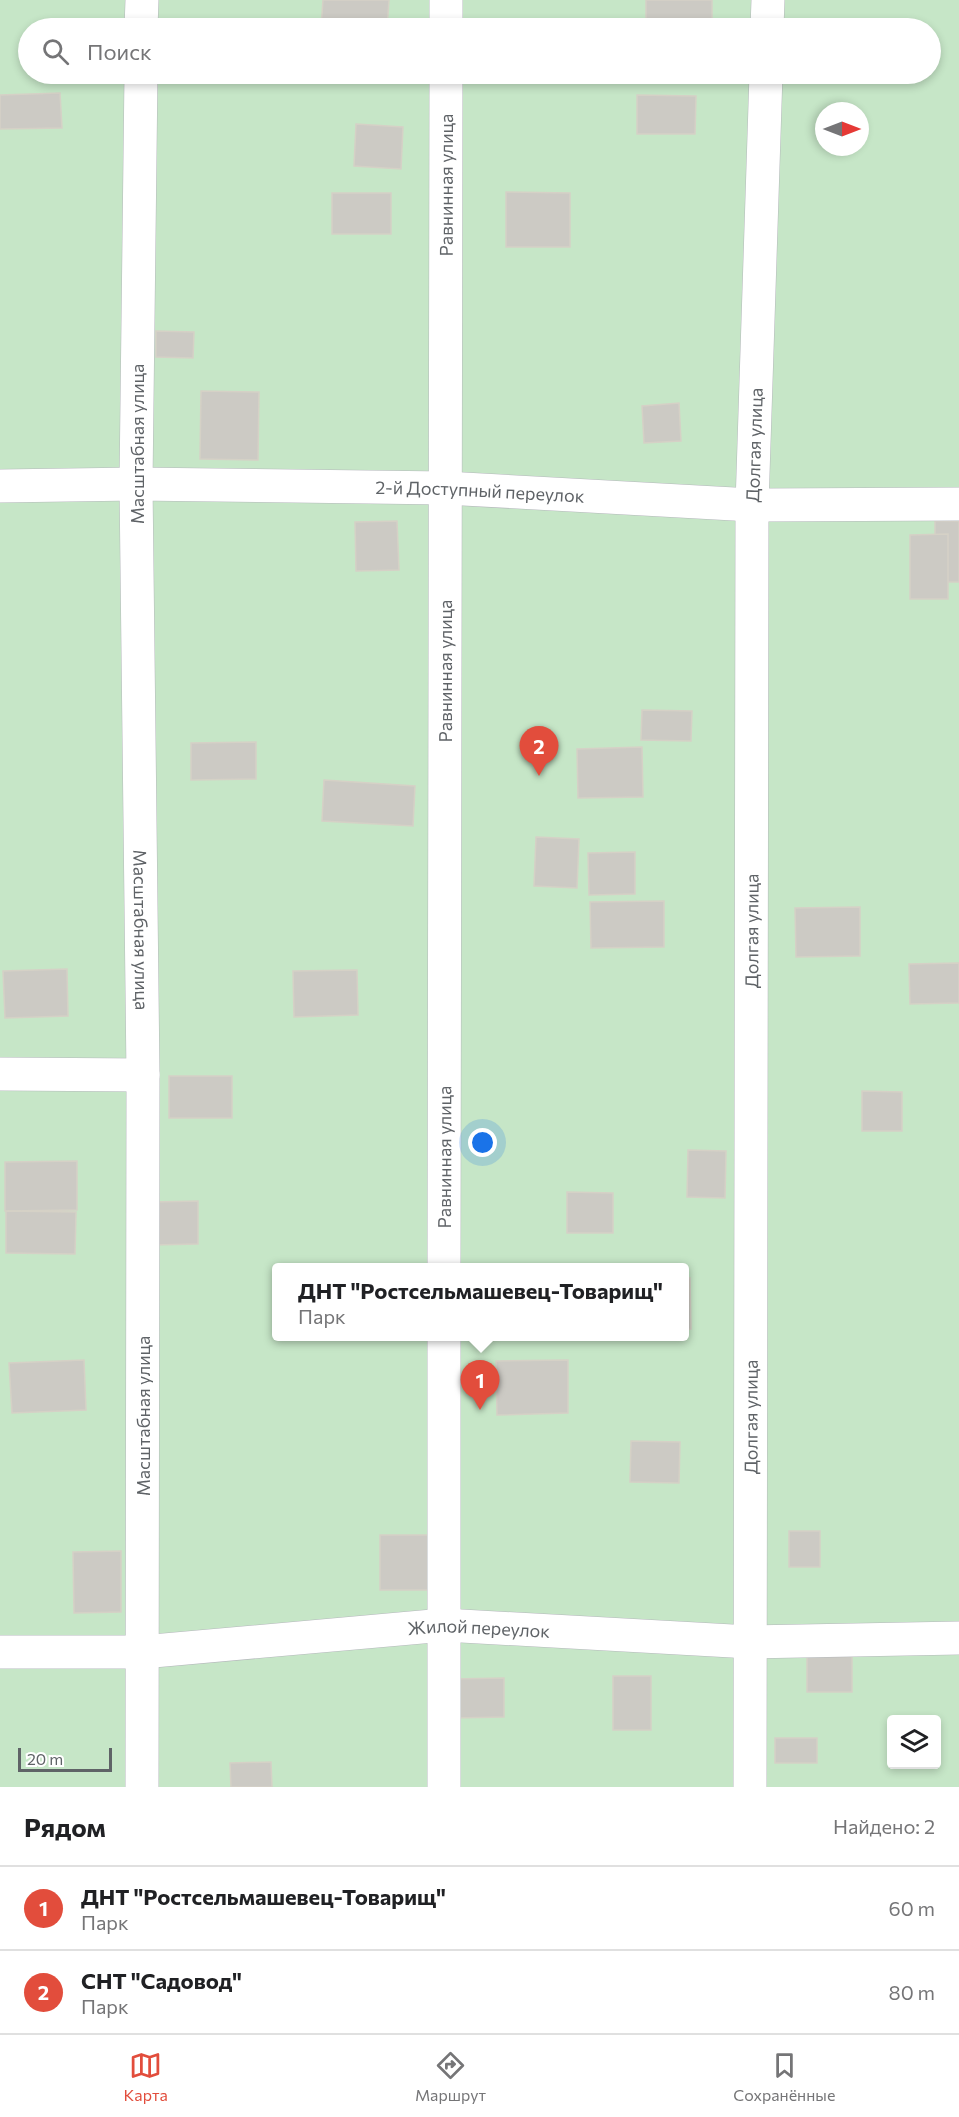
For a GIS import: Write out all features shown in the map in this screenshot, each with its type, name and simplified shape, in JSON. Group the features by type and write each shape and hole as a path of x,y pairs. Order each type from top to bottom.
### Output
{"lane":[{"path":"141,18 142,0"},
{"path":"446,0 446,18"},
{"path":"767,18 768,0"},
{"name":"Масштабная улица","path":"141,84 136,484 143,1075 142,1787"},
{"name":"Равнинная улица","path":"444,1263 446,84"},
{"name":"Долгая улица","path":"750,1787 752,505 765,84"},
{"name":"2-й Доступный переулок","path":"0,486 136,484 445,488 752,505 959,504"},
{"path":"0,1074 143,1075"},
{"path":"444,1341 444,1787"},
{"name":"Жилой переулок","path":"0,1652 142,1652 444,1625 750,1642 959,1638"}],"green space":[{"path":"0,0 959,0 959,1787 0,1787"}],"building":[{"path":"323,0 389,0 388,18 322,18"},
{"path":"646,0 712,0 712,18 646,18"},
{"path":"60,93 62,128 0,129 0,95"},
{"path":"637,95 696,96 695,134 637,134"},
{"path":"356,124 403,127 401,169 354,166"},
{"path":"506,192 570,193 570,247 506,247"},
{"path":"332,193 391,193 391,234 332,234"},
{"path":"156,331 194,332 193,358 156,357"},
{"path":"201,391 259,392 258,460 200,459"},
{"path":"679,403 681,441 644,443 642,406"},
{"path":"397,521 399,570 356,571 355,522"},
{"path":"935,521 959,521 959,582 935,582"},
{"path":"948,534 948,599 910,599 910,535"},
{"path":"642,710 692,711 691,741 641,740"},
{"path":"256,742 256,779 191,780 191,743"},
{"path":"642,747 643,797 578,798 577,749"},
{"path":"324,780 415,786 413,826 322,821"},
{"path":"536,837 579,839 577,888 534,886"},
{"path":"635,852 635,894 589,895 588,853"},
{"path":"664,901 664,947 591,948 590,902"},
{"path":"860,907 860,956 796,957 795,908"},
{"path":"959,963 959,1003 910,1004 909,964"},
{"path":"67,969 68,1016 5,1018 3,971"},
{"path":"357,970 358,1015 294,1017 293,971"},
{"path":"169,1076 232,1076 232,1118 169,1118"},
{"path":"862,1091 902,1092 902,1131 862,1131"},
{"path":"688,1150 726,1151 725,1198 687,1197"},
{"path":"77,1161 77,1210 5,1211 5,1162"},
{"path":"567,1192 613,1193 613,1233 567,1233"},
{"path":"198,1201 198,1244 152,1245 152,1202"},
{"path":"6,1211 76,1212 75,1254 6,1253"},
{"path":"689,1278 691,1329 689,1329"},
{"path":"84,1360 86,1410 12,1413 9,1363"},
{"path":"568,1360 568,1413 497,1415 496,1361"},
{"path":"631,1441 680,1442 679,1483 630,1482"},
{"path":"789,1531 820,1531 820,1567 789,1567"},
{"path":"380,1535 434,1535 433,1590 380,1590"},
{"path":"121,1551 121,1612 74,1613 73,1552"},
{"path":"807,1649 852,1649 852,1692 807,1692"},
{"path":"613,1676 651,1676 651,1730 613,1730"},
{"path":"504,1678 504,1717 452,1718 452,1679"},
{"path":"775,1738 817,1738 817,1763 775,1763"},
{"path":"271,1762 272,1787 231,1787 230,1763"}],"place":[{"name":"СНТ \"Садовод\"","path":"539,776"},
{"name":"ДНТ \"Ростсельмашевец-Товарищ\"","path":"480,1410"}]}
